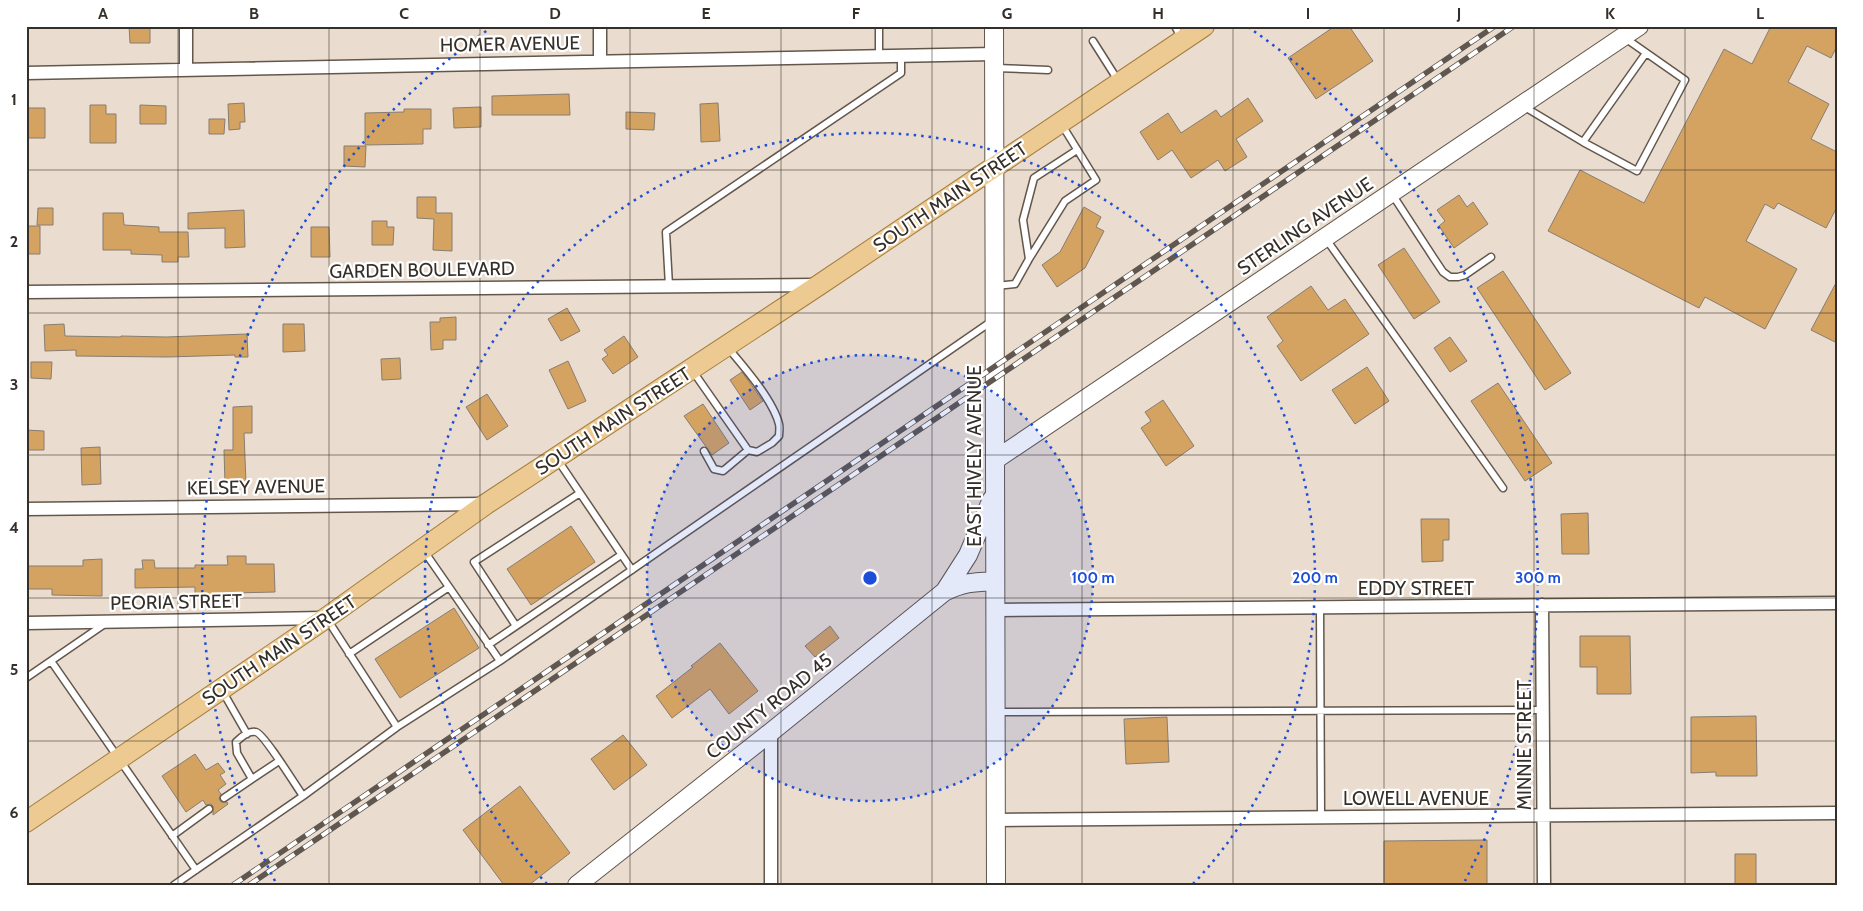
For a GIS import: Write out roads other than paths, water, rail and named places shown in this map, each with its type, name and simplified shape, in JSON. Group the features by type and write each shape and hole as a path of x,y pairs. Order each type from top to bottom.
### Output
{"main road":[{"name":"SOUTH MAIN STREET","path":"26,822 326,618 486,504 819,285 1120,83 1179,33 1204,26"}],"street":[{"path":"186,26 186,70"},
{"path":"600,26 600,61"},
{"name":"EAST HIVELY AVENUE","path":"994,26 996,885"},
{"name":"STERLING AVENUE","path":"996,460 1639,26"},
{"name":"HOMER AVENUE","path":"26,73 879,56 994,61"},
{"name":"GARDEN BOULEVARD","path":"26,292 819,285"},
{"path":"944,592 968,555 996,491"},
{"name":"KELSEY AVENUE","path":"26,509 486,504"},
{"name":"COUNTY ROAD 45","path":"577,885 944,592 960,584 995,581"},
{"name":"EDDY STREET","path":"996,610 1837,603"},
{"name":"MINNIE STREET","path":"1542,606 1544,885"},
{"name":"PEORIA STREET","path":"26,623 326,618"},
{"path":"771,732 771,885"},
{"name":"LOWELL AVENUE","path":"996,820 1837,813"}],"lane":[{"path":"879,26 879,56"},
{"path":"1522,106 1637,171 1685,80 1623,37"},
{"path":"1093,41 1120,83"},
{"path":"1584,142 1646,54"},
{"path":"669,286 666,232 901,73 901,56"},
{"path":"994,61 1048,70"},
{"path":"995,286 1015,284 1065,201 1096,180 1060,122"},
{"path":"1029,259 1023,220 1034,178 1077,150"},
{"path":"1391,193 1443,272 1450,277 1465,275 1491,257"},
{"path":"1325,238 1503,488"},
{"path":"174,885 397,728 500,661 995,319"},
{"path":"691,369 748,450 757,452 772,443 779,436 779,425 769,404 727,346"},
{"path":"704,451 714,469 723,471 748,450"},
{"path":"557,458 632,570"},
{"path":"516,626 474,562 580,493"},
{"path":"423,549 500,661"},
{"path":"488,645 621,555"},
{"path":"349,654 449,587"},
{"path":"1320,607 1321,817"},
{"path":"326,618 397,728"},
{"path":"26,678 108,622"},
{"path":"51,660 196,870"},
{"path":"221,689 246,734"},
{"path":"996,712 1543,710"},
{"path":"252,779 237,754 235,746 236,742 246,734 255,731 261,734 303,796"},
{"path":"224,798 279,760"},
{"path":"172,836 209,810"}],"railway":[{"path":"233,885 1495,26"},
{"path":"249,885 1514,26"}]}
